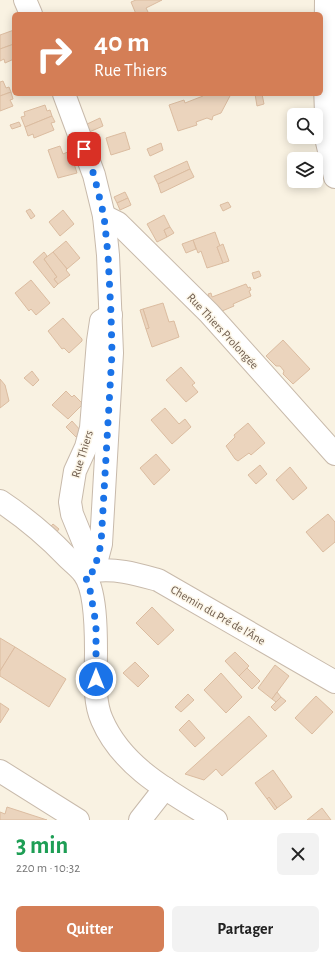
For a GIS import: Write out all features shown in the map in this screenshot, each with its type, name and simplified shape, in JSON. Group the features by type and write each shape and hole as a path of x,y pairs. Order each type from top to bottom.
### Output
{"street":[{"path":"25,0 30,12"},
{"path":"326,0 325,85 327,142 335,177"},
{"name":"Rue Thiers","path":"65,96 94,175 104,216 108,255 112,353 101,544 89,573"},
{"name":"Rue Thiers Prolongée","path":"104,216 118,223 208,313 335,454"},
{"name":"Rue Thiers","path":"89,573 83,541 72,514 70,502 75,471 86,447 91,428 101,321 111,314"},
{"path":"0,501 89,573 90,590 96,624 96,702 101,720 114,743 133,764 165,788 216,820"},
{"name":"Chemin du Pré de l'Âne","path":"89,573 107,569 129,572 158,580 335,682"},
{"path":"0,771 78,820"},
{"path":"140,820 165,788"}],"building":[{"path":"136,0 162,0 146,8 148,12 135,12 131,2"},
{"path":"12,31 12,45 0,49 0,35"},
{"path":"12,45 12,60 5,63 4,59 0,61 0,49"},
{"path":"3,81 6,88 9,87 11,92 0,96 0,82"},
{"path":"11,92 13,99 10,100 13,106 0,111 0,96"},
{"path":"203,96 230,96 221,113 213,116 212,120 207,118 196,122 197,125 178,131 169,105 184,100 185,103"},
{"path":"255,96 262,96 264,104 257,106"},
{"path":"45,105 47,111 50,110 52,116 25,127 21,117 25,116 24,112"},
{"path":"52,116 55,122 51,123 54,130 34,138 33,134 28,136 25,127"},
{"path":"100,118 103,126 87,133 85,125"},
{"path":"19,122 21,126 12,129 10,125"},
{"path":"125,132 130,149 111,155 106,138"},
{"path":"161,143 163,150 150,156 147,149"},
{"path":"60,146 63,154 70,151 77,173 58,178 48,150"},
{"path":"187,161 190,169 158,184 154,176"},
{"path":"190,169 194,177 161,193 158,184"},
{"path":"125,192 128,198 117,203 114,197"},
{"path":"128,198 131,205 120,210 117,203"},
{"path":"228,202 231,207 223,211 220,205"},
{"path":"30,209 35,216 31,219 26,211"},
{"path":"63,210 74,224 60,236 49,222"},
{"path":"164,215 170,227 164,230 167,237 157,242 147,224"},
{"path":"170,227 174,233 167,237 164,230"},
{"path":"215,232 220,246 217,247 223,263 207,268 201,251 198,253 193,240"},
{"path":"193,240 196,249 186,253 182,244"},
{"path":"66,241 80,258 67,269 53,252"},
{"path":"223,244 229,261 223,263 217,247"},
{"path":"44,252 47,256 44,259 57,277 54,279 58,284 54,288 33,262"},
{"path":"53,252 70,275 58,284 54,279 57,277 44,259"},
{"path":"259,271 261,276 254,279 252,273"},
{"path":"31,280 50,303 36,315 31,309 29,311 15,293"},
{"path":"246,284 248,288 250,287 251,290 249,291 251,296 233,304 234,306 215,314 208,294 211,293 212,297"},
{"path":"163,303 169,322 174,321 179,337 152,347 146,329 149,328 143,309"},
{"path":"143,309 149,328 146,329 140,310"},
{"path":"63,318 82,339 82,341 69,353 64,348 62,349 48,331"},
{"path":"283,340 310,369 293,384 283,374 284,371 280,366 276,366 266,356"},
{"path":"181,367 195,383 192,385 198,392 186,402 166,380"},
{"path":"32,371 39,380 33,386 24,378"},
{"path":"0,379 5,385 9,401 0,408"},
{"path":"66,391 72,397 74,395 83,404 68,419 52,405"},
{"path":"165,408 179,424 185,419 191,427 172,444 151,420"},
{"path":"72,421 81,431 76,437 66,427"},
{"path":"248,423 265,443 251,455 249,453 238,461 226,446 235,437 234,435"},
{"path":"156,454 170,470 154,485 140,468"},
{"path":"260,465 267,474 256,484 248,475"},
{"path":"290,467 307,488 293,500 276,480"},
{"path":"328,514 335,522 335,542 323,552 306,532"},
{"path":"53,524 59,529 56,533 50,527"},
{"path":"152,607 174,630 158,645 136,623"},
{"path":"0,638 15,647 0,671"},
{"path":"15,647 66,679 49,707 0,676 0,671"},
{"path":"235,652 249,666 239,676 225,661"},
{"path":"135,662 149,676 138,687 123,673"},
{"path":"275,665 289,676 272,699 258,688"},
{"path":"247,668 260,681 252,689 239,676"},
{"path":"221,673 242,697 226,713 204,690"},
{"path":"277,692 281,697 276,702 272,699"},
{"path":"188,694 194,700 181,712 175,707"},
{"path":"316,696 333,712 312,734 295,718"},
{"path":"281,697 286,701 275,711 271,707"},
{"path":"0,703 9,709 0,723"},
{"path":"249,716 267,736 222,776 216,769 204,780 185,774"},
{"path":"189,720 205,738 195,747 179,730"},
{"path":"273,770 292,797 277,808 269,797 267,799 255,783"},
{"path":"269,797 277,808 275,810 267,799"},
{"path":"7,807 47,820 0,820 0,812 5,814"},
{"path":"322,808 331,820 307,820"}],"route":[{"path":"84,149 94,175 104,216 108,255 112,353 101,544 94,571 85,575 90,590 96,624 96,679"}]}
